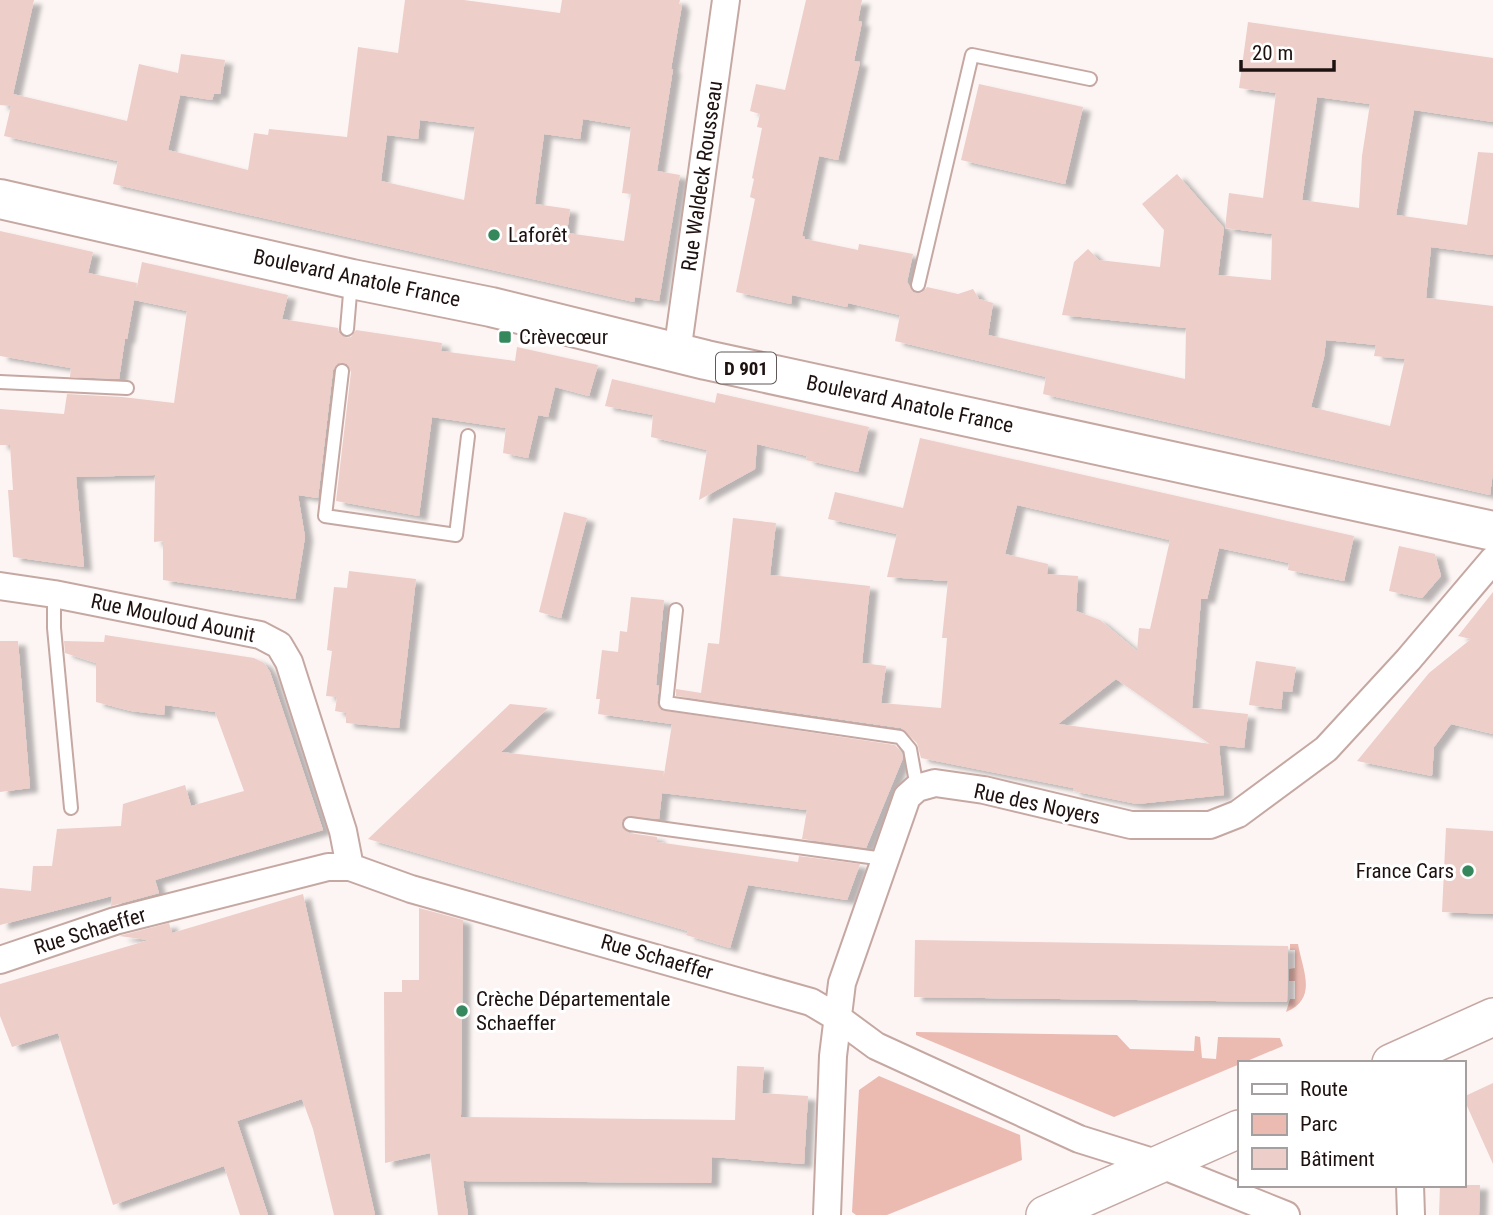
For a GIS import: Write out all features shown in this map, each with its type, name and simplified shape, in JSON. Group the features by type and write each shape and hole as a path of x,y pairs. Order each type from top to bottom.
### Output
{"main road":[{"name":"Boulevard Anatole France","path":"0,199 352,279 491,307 677,353 1493,531"},
{"path":"1403,1060 1493,1017"},
{"path":"1045,1215 1238,1129"}],"street":[{"name":"Rue Waldeck Rousseau","path":"677,353 726,0"},
{"name":"Rue des Noyers","path":"917,788 935,783 984,790 1131,825 1210,825 1238,814 1326,750 1408,660 1493,560"},
{"name":"Rue Mouloud Aounit","path":"0,586 54,594 260,635 279,646 289,662 298,686 343,831 350,867"},
{"path":"827,1215 833,1056 842,983 906,797 917,788"},
{"name":"Rue Schaeffer","path":"0,960 115,921 328,867 350,867 411,889 811,1002 876,1046 1079,1139 1158,1164 1286,1215"},
{"path":"1410,1187 1411,1215"}],"lane":[{"path":"918,285 972,55 1090,79"},
{"path":"347,329 352,279"},
{"path":"342,371 325,516 456,535 468,436"},
{"path":"0,382 127,388"},
{"path":"54,594 54,628 71,808"},
{"path":"676,610 666,703 900,737 911,749 917,788"},
{"path":"629,824 884,859"}],"green space":[{"path":"1290,944 1298,944 1306,983 1302,999 1286,1012 1290,999 1295,999 1295,981 1289,981 1289,969 1295,968 1295,950 1290,950"},
{"path":"916,1032 1117,1035 1130,1049 1194,1051 1195,1036 1200,1037 1202,1058 1216,1059 1218,1037 1280,1038 1283,1046 1247,1061 1238,1061 1238,1065 1114,1117 916,1035"},
{"path":"879,1076 1020,1135 1022,1160 887,1215 856,1215 852,1212 859,1090"}],"building":[{"path":"0,0 34,0 13,94 127,121 139,64 178,73 181,54 225,60 220,94 214,94 212,100 180,95 168,150 248,170 254,133 268,135 269,129 347,137 358,47 398,53 405,0 464,0 560,13 562,0 680,0 679,4 682,5 657,171 680,175 659,301 635,297 634,302 113,184 118,161 4,136 11,106 0,105","holes":["583,119 631,127 622,193 631,194 624,241 567,233 570,209 535,204 544,134 580,139","420,120 475,127 464,200 381,181 387,135 418,139"]},
{"path":"806,0 862,0 858,21 862,22 854,61 860,62 838,160 819,156 802,236 805,239 858,250 859,244 913,254 907,282 913,292 921,293 927,287 958,294 973,289 979,299 993,303 988,335 1185,379 1186,328 1062,315 1074,262 1088,249 1099,260 1160,267 1164,230 1142,204 1177,174 1224,228 1218,275 1271,280 1272,234 1225,228 1229,193 1263,198 1276,93 1239,88 1248,22 1493,58 1493,122 1414,110 1396,215 1467,225 1478,152 1493,153 1493,255 1431,247 1426,298 1493,306 1493,472 1490,495 1043,394 1046,377 895,341 900,315 848,303 847,307 792,295 791,304 736,292 755,199 750,197 762,128 757,127 760,114 750,111 756,84 785,90","holes":["1317,97 1370,104 1362,156 1359,208 1302,200","1326,340 1376,345 1374,356 1405,359 1390,426 1311,407"]},
{"path":"979,84 1083,107 1065,184 961,160"},
{"path":"0,231 93,252 88,273 137,283 135,296 142,262 288,295 282,319 338,328 339,333 346,338 351,337 356,330 442,343 441,351 515,361 517,347 598,365 589,396 555,387 548,417 538,415 528,458 503,453 506,428 432,417 419,516 336,501 351,372 347,364 338,363 333,370 318,498 298,495 305,537 295,599 163,580 163,541 154,542 155,475 76,477 84,567 13,557 8,490 13,490 10,445 0,445 0,409 64,414 67,394 174,403 187,311 134,300 119,379 70,377 71,368 0,356"},
{"path":"612,379 715,403 717,393 869,427 858,472 806,460 807,456 757,444 755,469 699,500 707,450 651,437 653,415 605,406"},
{"path":"920,438 1354,536 1344,581 1288,570 1289,563 1219,548 1207,599 1201,599 1192,708 1248,714 1244,748 1219,745 1224,795 1137,804 1073,791 1073,788 921,758 917,743 901,728 676,696 676,689 701,693 708,643 719,644 733,518 776,523 770,575 870,586 862,663 886,666 881,703 941,708 947,638 942,638 948,581 887,577 897,534 828,519 835,492 903,508","holes":["1017,505 1170,540 1150,629 1139,628 1137,651 1100,620 1076,611 1078,576 1047,574 1048,564 1005,554","1116,679 1210,744 1058,724"]},
{"path":"564,512 587,518 561,618 539,612"},
{"path":"1399,546 1435,554 1441,576 1422,598 1389,591"},
{"path":"349,571 416,579 399,728 346,723 346,713 335,711 337,697 326,696 332,651 327,650 334,587 347,588"},
{"path":"1493,592 1493,734 1451,724 1434,747 1432,776 1357,761 1429,673 1471,639 1458,636"},
{"path":"631,597 664,600 656,685 659,686 657,703 661,710 895,745 903,758 866,848 802,839 807,810 662,793 659,819 627,816 623,819 622,828 629,833 657,837 657,842 798,862 799,856 860,864 847,900 748,885 730,948 686,935 688,931 368,839 510,704 548,708 501,752 664,771 662,787 672,724 598,714 600,699 596,699 602,650 618,652 620,631 627,632"},
{"path":"105,635 254,658 264,663 270,672 323,830 155,880 159,893 111,906 112,896 0,925 0,888 31,891 33,866 52,866 57,829 121,826 123,804 185,785 191,806 244,791 215,712 165,705 164,715 131,711 96,702 96,663 65,653 64,641 104,642"},
{"path":"0,641 18,641 30,788 0,792"},
{"path":"1256,661 1296,667 1292,692 1283,691 1281,709 1249,705"},
{"name":"France Cars","path":"1446,828 1493,831 1493,914 1442,912"},
{"path":"303,894 375,1215 334,1215 313,1129 302,1099 237,1121 268,1215 240,1215 224,1166 113,1205 58,1033 12,1047 0,1016 0,984 149,940 119,936 169,923 172,933"},
{"path":"419,908 463,920 461,1117 735,1120 737,1066 764,1067 762,1093 808,1096 804,1164 712,1157 711,1183 463,1181 468,1215 438,1215 430,1153 385,1163 384,992 402,992 402,980 419,980"},
{"path":"915,940 1288,946 1287,1002 914,997"},
{"path":"1493,1083 1493,1164 1465,1101 1465,1096"},
{"path":"1480,1185 1479,1215 1439,1215 1440,1187"}],"place":[{"name":"Laforêt","path":"494,235"},
{"name":"Crèvecœur","path":"505,337"},
{"name":"France Cars","path":"1468,871"},
{"name":"Crèche Départementale Schaeffer","path":"462,1011"}]}
